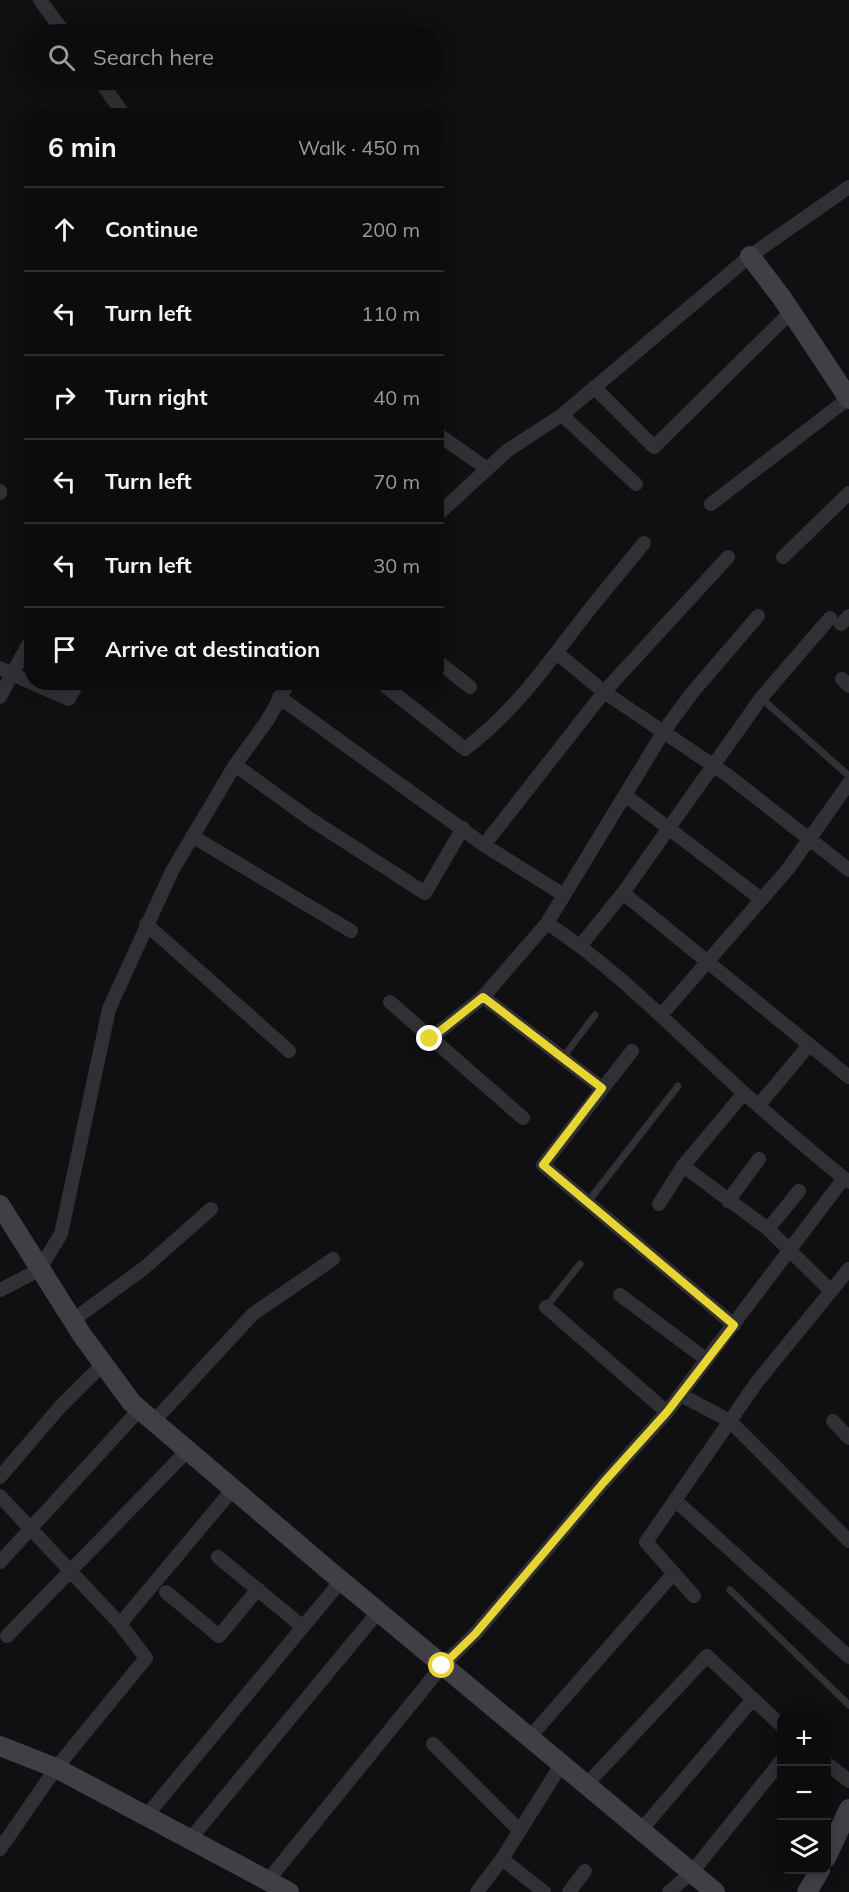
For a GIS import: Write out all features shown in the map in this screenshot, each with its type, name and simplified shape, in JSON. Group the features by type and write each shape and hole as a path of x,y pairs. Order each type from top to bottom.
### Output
{"street":[{"path":"40,0 58,24"},
{"path":"106,90 119,108"},
{"path":"444,508 486,468 508,450 562,414 750,256 849,187"},
{"path":"711,504 849,399 791,312 750,256"},
{"path":"594,387 654,447 791,312"},
{"path":"562,414 636,484"},
{"path":"444,439 486,468"},
{"path":"783,557 849,493"},
{"path":"390,690 465,749 497,724 557,653 644,543"},
{"path":"484,845 604,692 728,557"},
{"path":"430,1039 483,997 547,923 562,894 664,731 691,694 758,616"},
{"path":"581,945 623,893 714,768 761,698 840,619"},
{"path":"0,697 6,671 24,648"},
{"path":"557,653 604,692 664,731 849,870"},
{"path":"444,666 470,687"},
{"path":"6,671 24,679"},
{"path":"49,690 69,699 74,690"},
{"path":"0,1290 39,1270 61,1234 109,1009 146,924 192,836 235,765 267,721 284,690"},
{"path":"279,697 484,845 562,894"},
{"path":"235,765 310,819 424,893 463,828"},
{"path":"662,1014 761,899 849,783"},
{"path":"625,795 761,899"},
{"path":"192,836 351,931"},
{"path":"623,893 849,1077"},
{"path":"0,1746 56,1768 191,1838 277,1887 442,1666 475,1634 604,1482 667,1412 734,1325 788,1248 846,1180 744,1093 662,1014 581,945 547,923"},
{"path":"146,924 289,1051"},
{"path":"483,997 564,1056 602,1088"},
{"path":"390,1002 523,1118"},
{"path":"759,1105 809,1045"},
{"path":"632,1051 543,1165 586,1204 734,1325"},
{"path":"659,1204 683,1166 744,1093"},
{"path":"728,1201 759,1160"},
{"path":"683,1166 768,1229 831,1291"},
{"path":"768,1229 799,1191"},
{"path":"0,1205 39,1270 103,1364 147,1415 442,1666 715,1892"},
{"path":"73,1320 144,1268 212,1209"},
{"path":"0,1562 31,1528 253,1314 333,1259"},
{"path":"694,1596 646,1542 757,1382 849,1269"},
{"path":"620,1295 706,1360"},
{"path":"546,1307 667,1412"},
{"path":"0,1477 60,1407 103,1364"},
{"path":"681,1395 730,1421 849,1540"},
{"path":"833,1421 849,1438"},
{"path":"7,1636 188,1450"},
{"path":"120,1623 233,1489"},
{"path":"0,1496 120,1623 146,1658 56,1768 0,1849"},
{"path":"676,1501 849,1657"},
{"path":"218,1557 303,1627"},
{"path":"529,1738 674,1573"},
{"path":"147,1815 341,1581"},
{"path":"166,1592 219,1636 258,1589"},
{"path":"191,1838 378,1612"},
{"path":"586,1785 707,1656 777,1721"},
{"path":"641,1830 753,1699"},
{"path":"433,1744 519,1830"},
{"path":"477,1892 502,1859 561,1765"},
{"path":"669,1892 692,1872 777,1766"},
{"path":"830,1766 849,1781"},
{"path":"831,1847 849,1809"},
{"path":"502,1859 544,1892"},
{"path":"569,1892 585,1871"},
{"path":"807,1892 817,1874"}],"lane":[{"path":"761,698 849,776"},
{"path":"564,1056 595,1015"},
{"path":"586,1204 678,1086"},
{"path":"546,1307 580,1264"},
{"path":"730,1590 849,1706"}],"route":[{"path":"430,1039 483,997 564,1056 602,1088 543,1165 586,1204 734,1325 667,1412 604,1482 475,1634 442,1666"}]}
